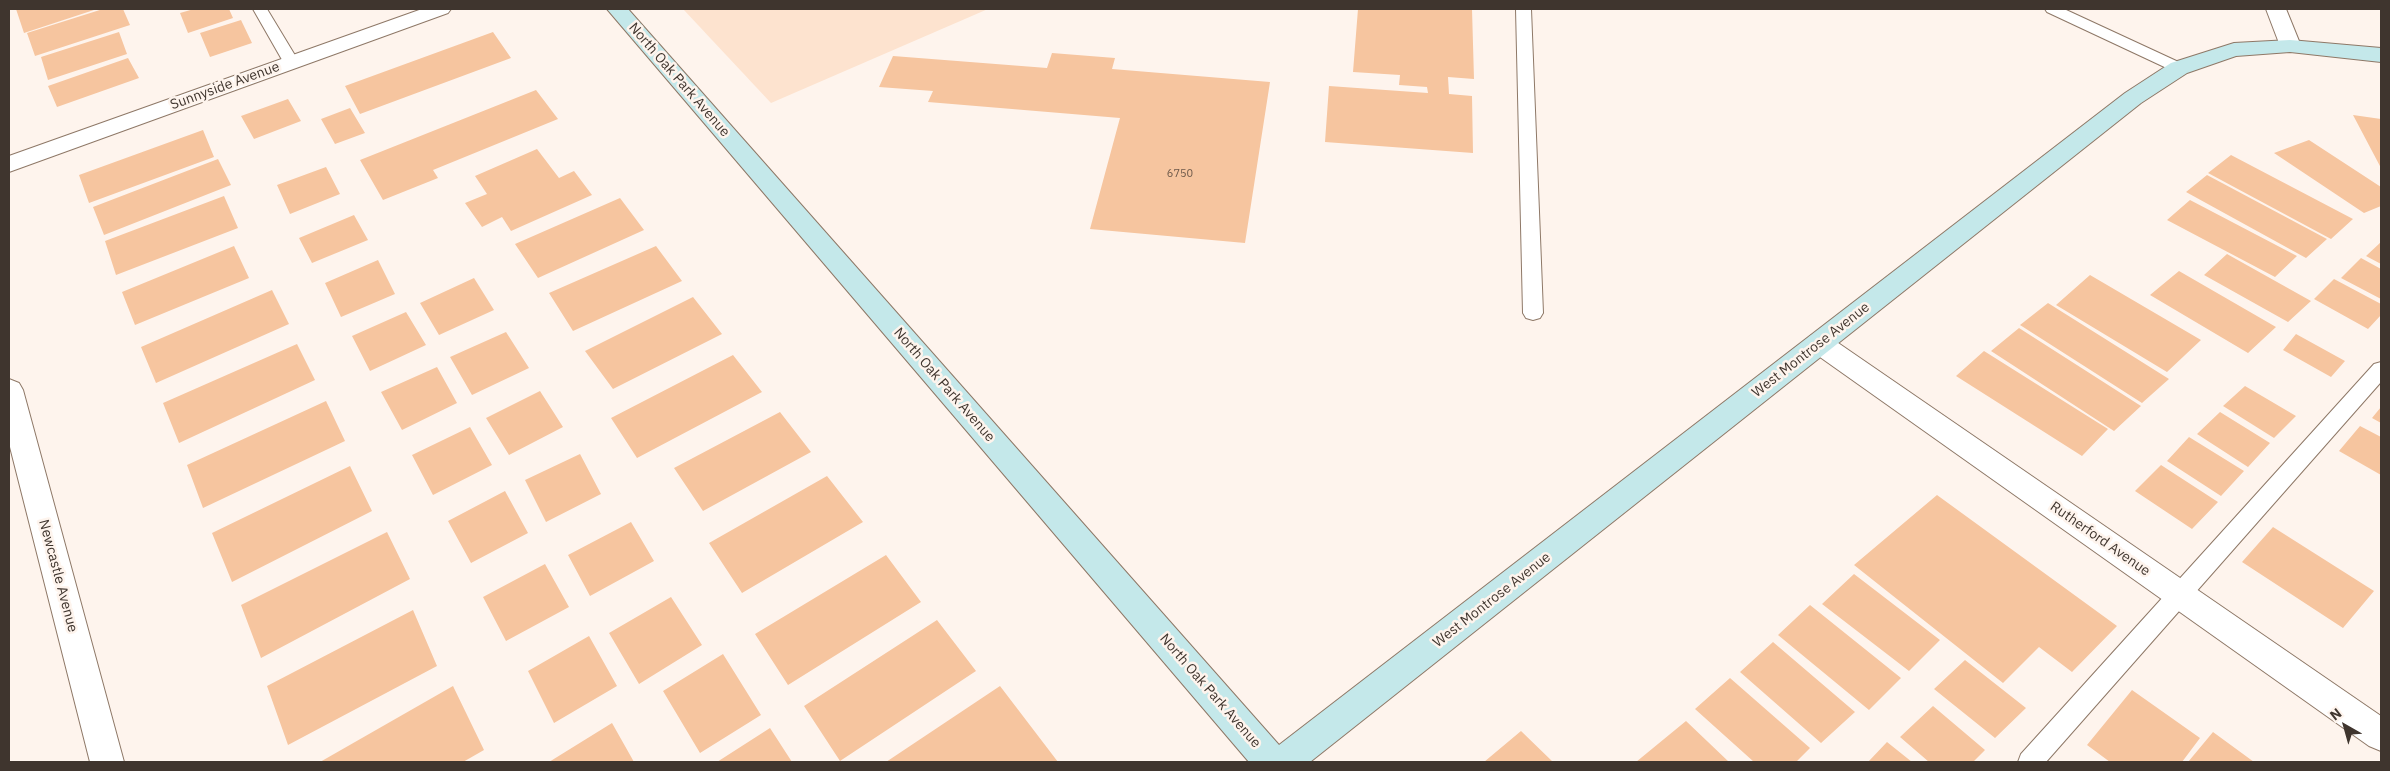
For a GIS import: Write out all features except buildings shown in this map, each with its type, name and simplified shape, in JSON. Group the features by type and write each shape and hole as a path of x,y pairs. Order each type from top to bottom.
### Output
{"street":[{"name":"Sunnyside Avenue","path":"9,164 441,9"},
{"name":"North Oak Park Avenue","path":"617,9 1271,762"},
{"path":"2276,9 2290,46"},
{"name":"West Montrose Avenue","path":"1284,762 2133,98 2179,68 2234,50 2290,46 2381,55"},
{"name":"Rutherford Avenue","path":"1819,343 2381,735"},
{"name":"Newcastle Avenue","path":"9,390 107,762"}],"lane":[{"path":"260,9 291,62"},
{"path":"1522,9 1533,313"},
{"path":"2052,9 2179,68"},
{"path":"2030,762 2381,370"}],"shaded area":[{"path":"683,9 988,9 771,103"}]}
